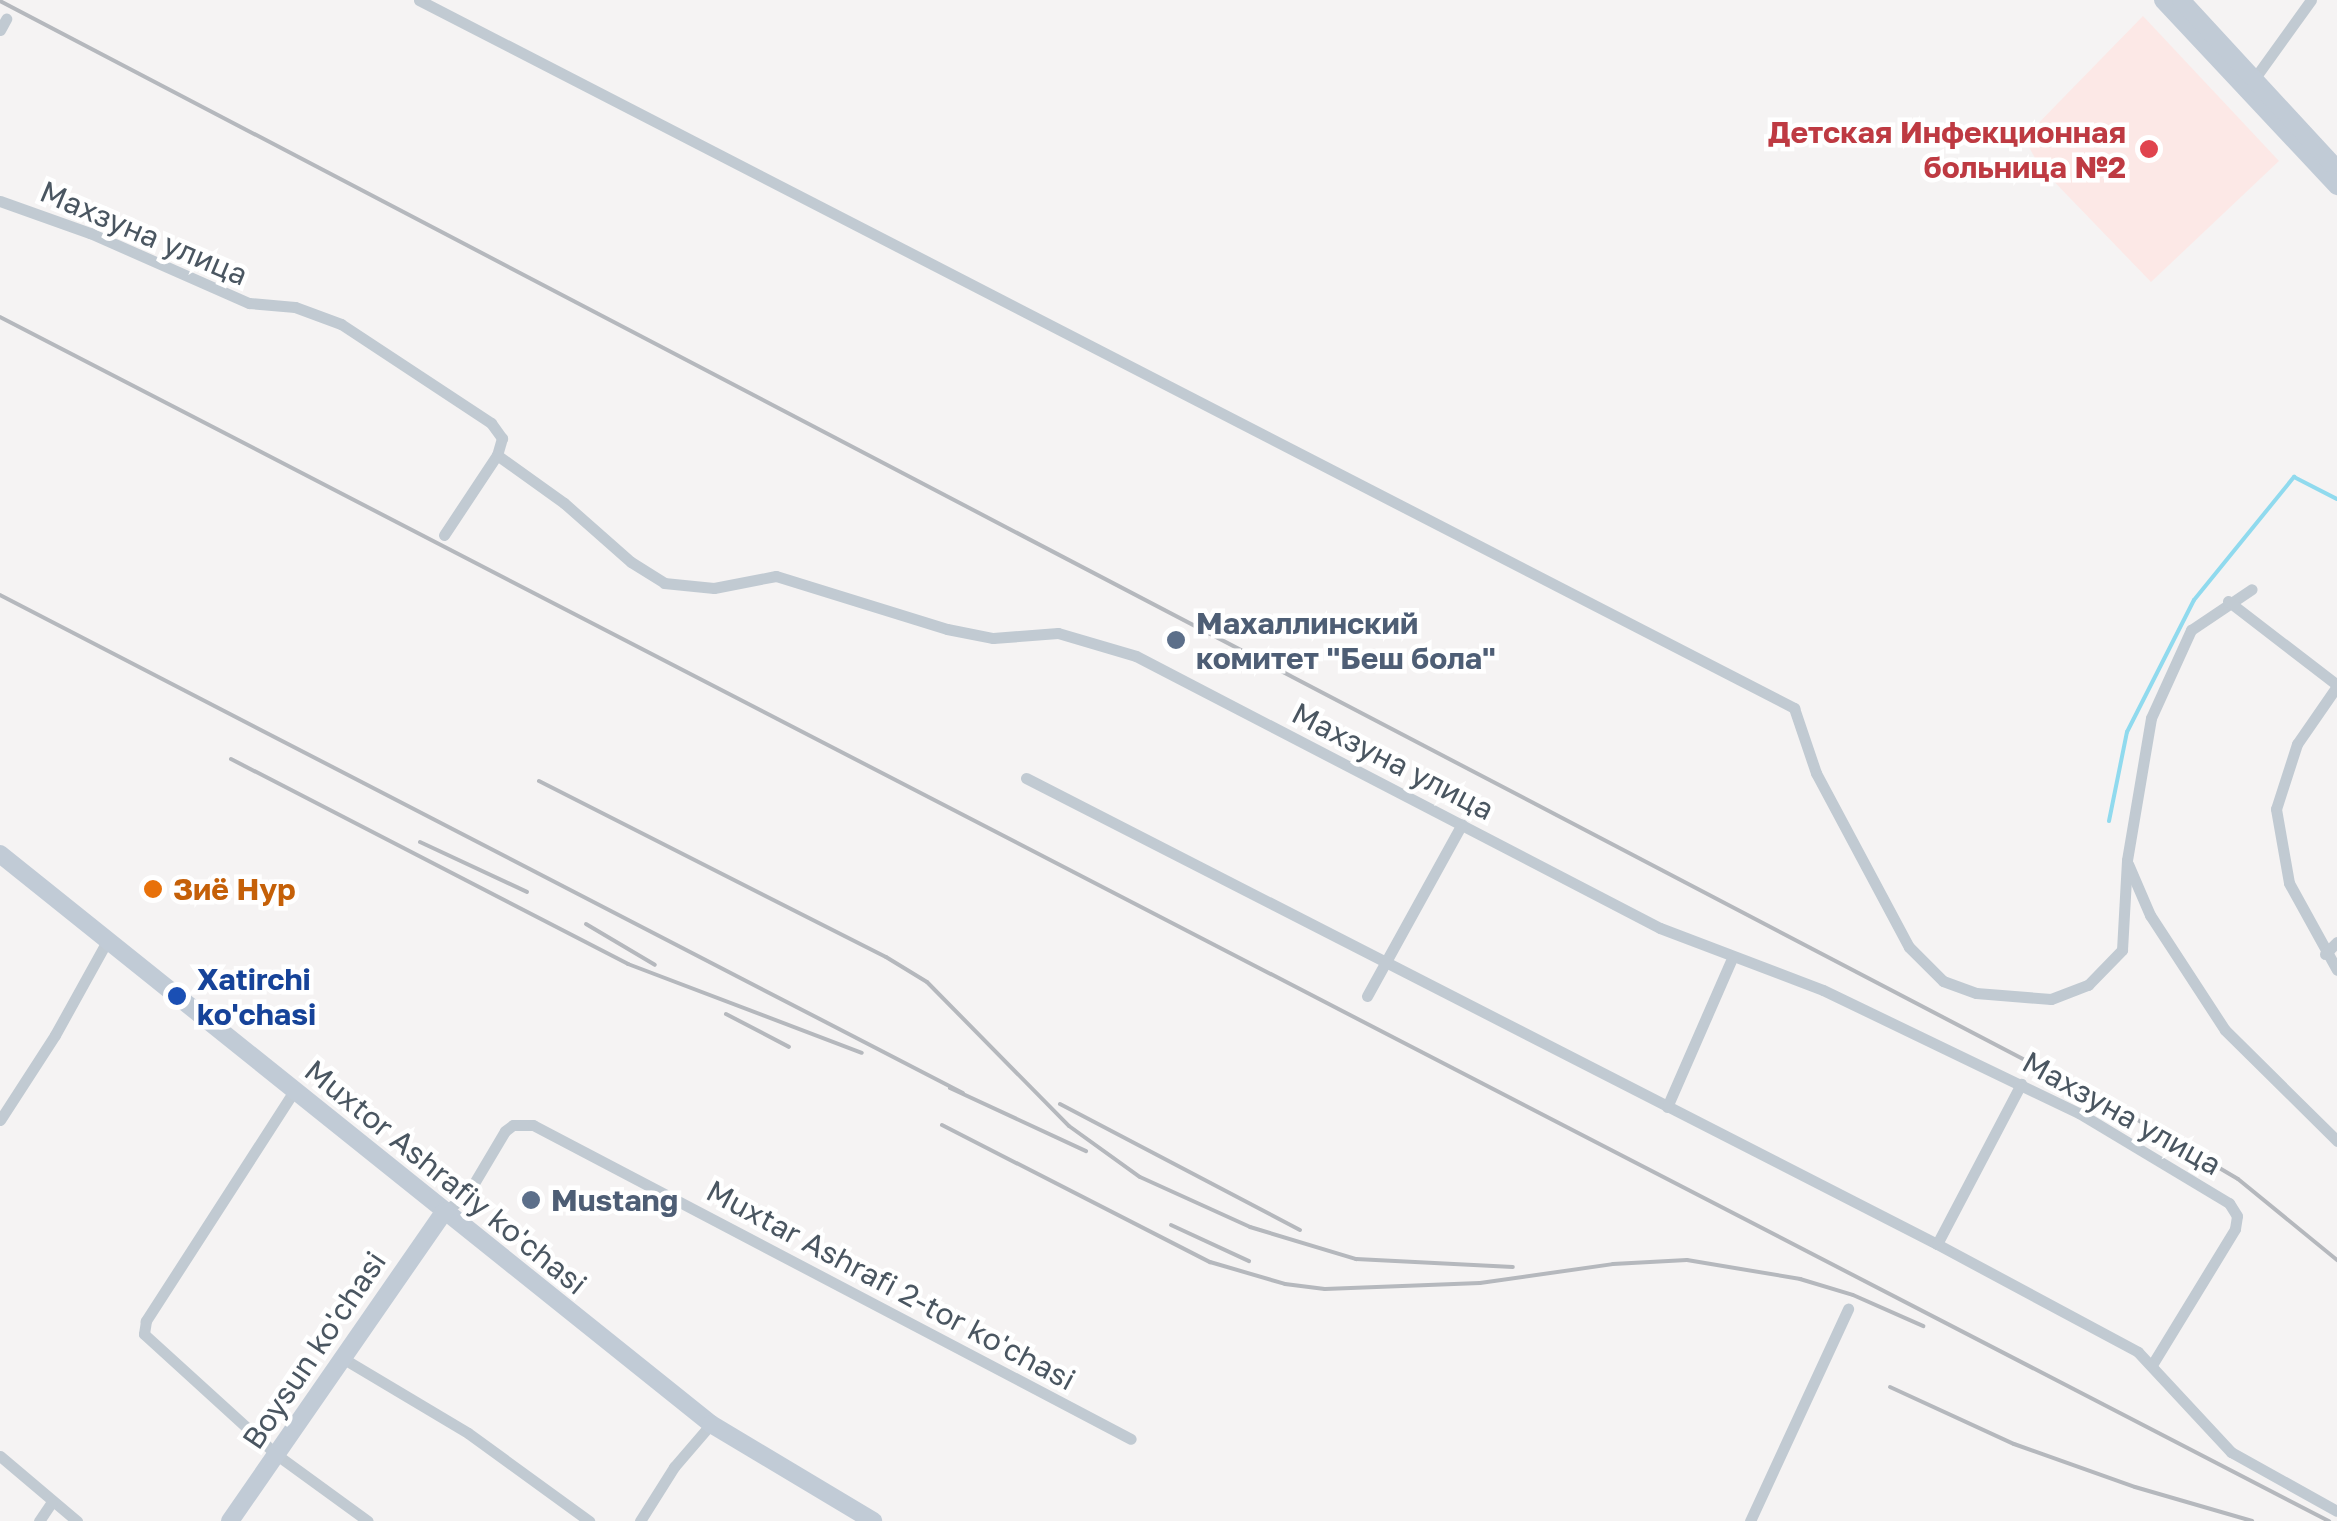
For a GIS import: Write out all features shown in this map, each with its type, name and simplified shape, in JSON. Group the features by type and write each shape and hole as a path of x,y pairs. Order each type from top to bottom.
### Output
{"main road":[{"path":"2163,0 2251,84 2334,172"},
{"path":"2182,0 2251,84"},
{"name":"Muxtor Ashrafiy ko'chasi","path":"0,854 711,1424 873,1521"},
{"name":"Boysun ko'chasi","path":"230,1521 445,1211"}],"street":[{"path":"419,0 1794,708 1816,773 1908,947 1943,981 1976,993 2051,999 2088,985 2122,950 2126,860 2151,718 2191,630 2228,601 2252,589"},
{"path":"2251,84 2311,0"},
{"name":"Махзуна улица","path":"0,200 90,233 249,304 295,307 341,324 491,423 502,438 497,456 564,504 630,562 664,583 714,588 776,576 947,629 993,638 1058,633 1136,656 1660,928 1823,990 2022,1084 2230,1202 2236,1212 2235,1229 2152,1364"},
{"path":"444,534 497,456"},
{"path":"2228,601 2337,686 2297,744 2276,808 2289,883 2337,970"},
{"path":"1026,778 1386,966 1938,1244 2138,1352 2231,1452 2337,1512"},
{"path":"1367,996 1462,824"},
{"path":"2126,860 2150,915 2226,1030 2337,1141"},
{"path":"0,1120 55,1035 106,941"},
{"path":"2325,954 2337,942"},
{"path":"1668,1107 1732,958"},
{"path":"1938,1244 2022,1084"},
{"path":"294,1091 146,1321 144,1334 277,1456 368,1521"},
{"name":"Muxtar Ashrafi 2-tor ko'chasi","path":"445,1211 466,1195 504,1131 513,1126 533,1126 1130,1438"},
{"path":"1750,1521 1848,1309"},
{"path":"344,1359 468,1432 589,1521"},
{"path":"640,1521 674,1467 711,1424"},
{"path":"0,1456 76,1521"},
{"path":"39,1521 52,1503"}],"shaded area":[{"name":"Детская Инфекционная больница №2","path":"2143,16 2279,161 2151,282 2040,167 2024,138"}],"waterway":[{"path":"2109,821 2127,732 2194,600 2294,477 2337,499"}],"railway":[{"path":"0,1 2126,1113 2238,1179 2337,1260"},
{"path":"0,317 2329,1521"},
{"path":"0,595 963,1093"},
{"path":"231,759 628,964 862,1053"},
{"path":"539,781 886,957 927,982 1069,1126 1140,1177 1250,1227 1356,1259 1513,1267"},
{"path":"420,842 527,892"},
{"path":"586,924 655,965"},
{"path":"726,1014 789,1047"},
{"path":"950,1088 1086,1151"},
{"path":"1060,1104 1300,1230"},
{"path":"942,1125 1210,1262 1285,1284 1325,1289 1480,1283 1613,1264 1687,1260 1800,1279 1853,1295 1923,1326"},
{"path":"1171,1225 1249,1261"},
{"path":"1890,1387 2014,1444 2135,1487 2252,1521"}],"place":[{"name":"Детская Инфекционная больница №2","path":"2149,149"},
{"name":"Махаллинский комитет \"Беш бола\"","path":"1176,640"},
{"name":"Зиё Нур","path":"153,889"},
{"name":"Xatirchi ko'chasi","path":"177,996"},
{"name":"Mustang","path":"531,1200"}]}
